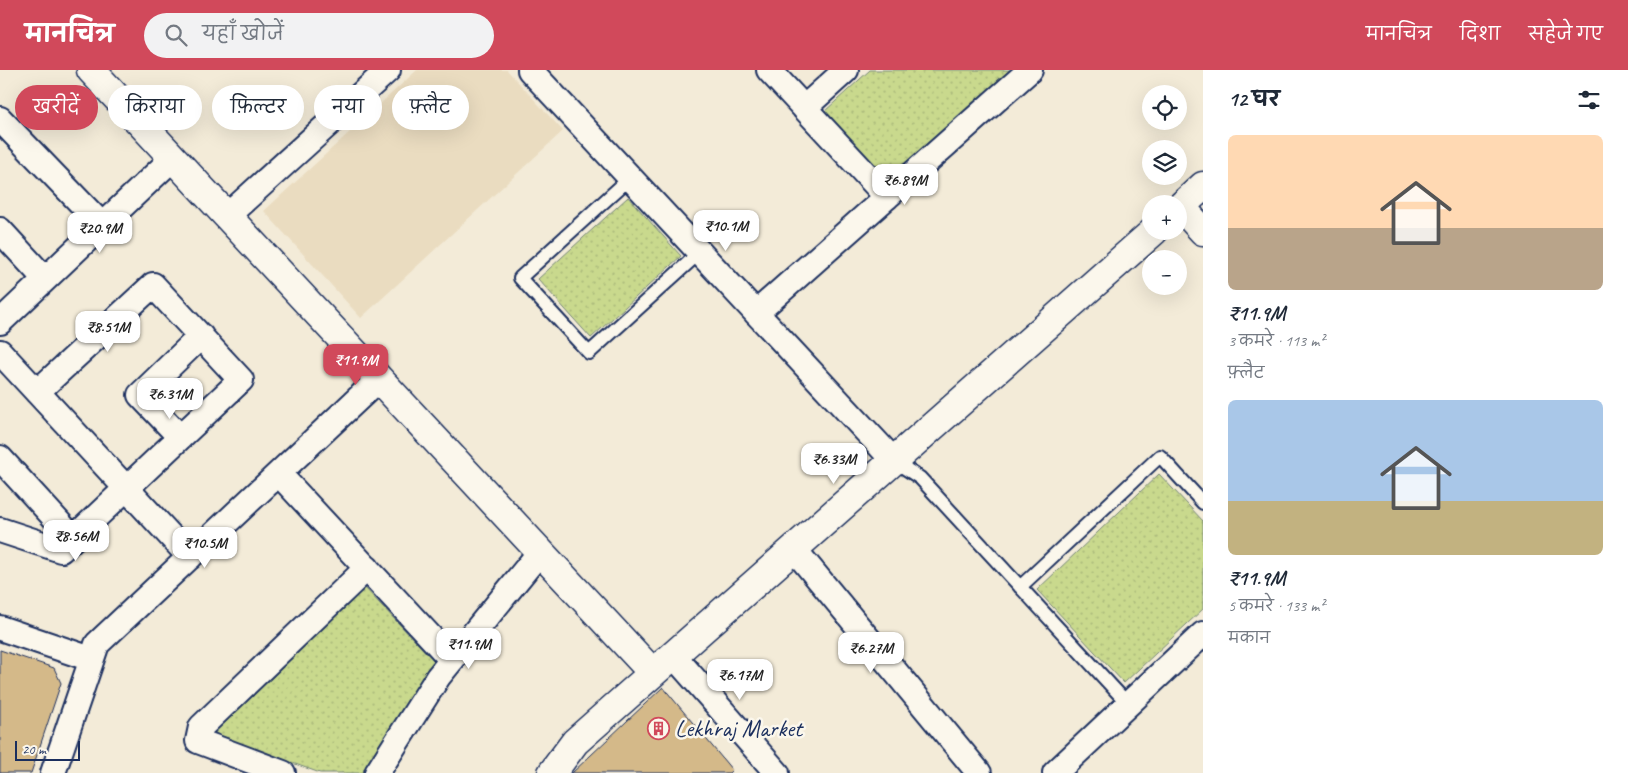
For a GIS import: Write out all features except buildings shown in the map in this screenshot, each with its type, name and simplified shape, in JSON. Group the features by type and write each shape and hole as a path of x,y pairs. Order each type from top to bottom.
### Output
{"street":[{"path":"91,70 653,673"},
{"path":"227,216 388,70"},
{"path":"530,70 894,461"},
{"path":"769,70 887,196"},
{"path":"804,108 846,70"},
{"path":"756,313 1030,70"},
{"path":"0,119 102,225"},
{"path":"0,322 173,158"},
{"path":"1187,201 1203,186"},
{"path":"1187,215 1203,231"},
{"path":"0,230 45,279"},
{"path":"552,773 575,742 1144,240"},
{"path":"0,530 61,550 241,380 153,285 37,392"},
{"path":"180,437 140,395 201,336"},
{"path":"0,352 190,557"},
{"path":"53,773 96,644 379,379"},
{"path":"0,458 73,538"},
{"path":"279,474 452,660"},
{"path":"794,549 979,773"},
{"path":"376,773 438,677 540,552"},
{"path":"282,773 198,741 201,727 367,568"},
{"path":"0,628 91,659"},
{"path":"1055,773 1203,634"},
{"path":"673,655 777,773"}],"lane":[{"path":"630,178 520,278 589,353 700,252"},
{"path":"1020,588 1160,456 1203,503"},
{"path":"894,461 920,478 1128,704"}],"shaded area":[{"path":"417,70 507,70 563,131 361,318 264,211 352,130 382,130 382,102 392,93 392,130 469,130 469,85 401,85"}],"green space":[{"path":"870,70 1013,70 891,183 825,111"},
{"path":"628,197 681,256 591,338 538,279"},
{"path":"1159,474 1203,521 1203,609 1124,683 1037,590"},
{"path":"365,588 434,661 365,773 320,773 213,734"}],"place":[{"name":"Lekhraj Market","path":"659,728"}]}
